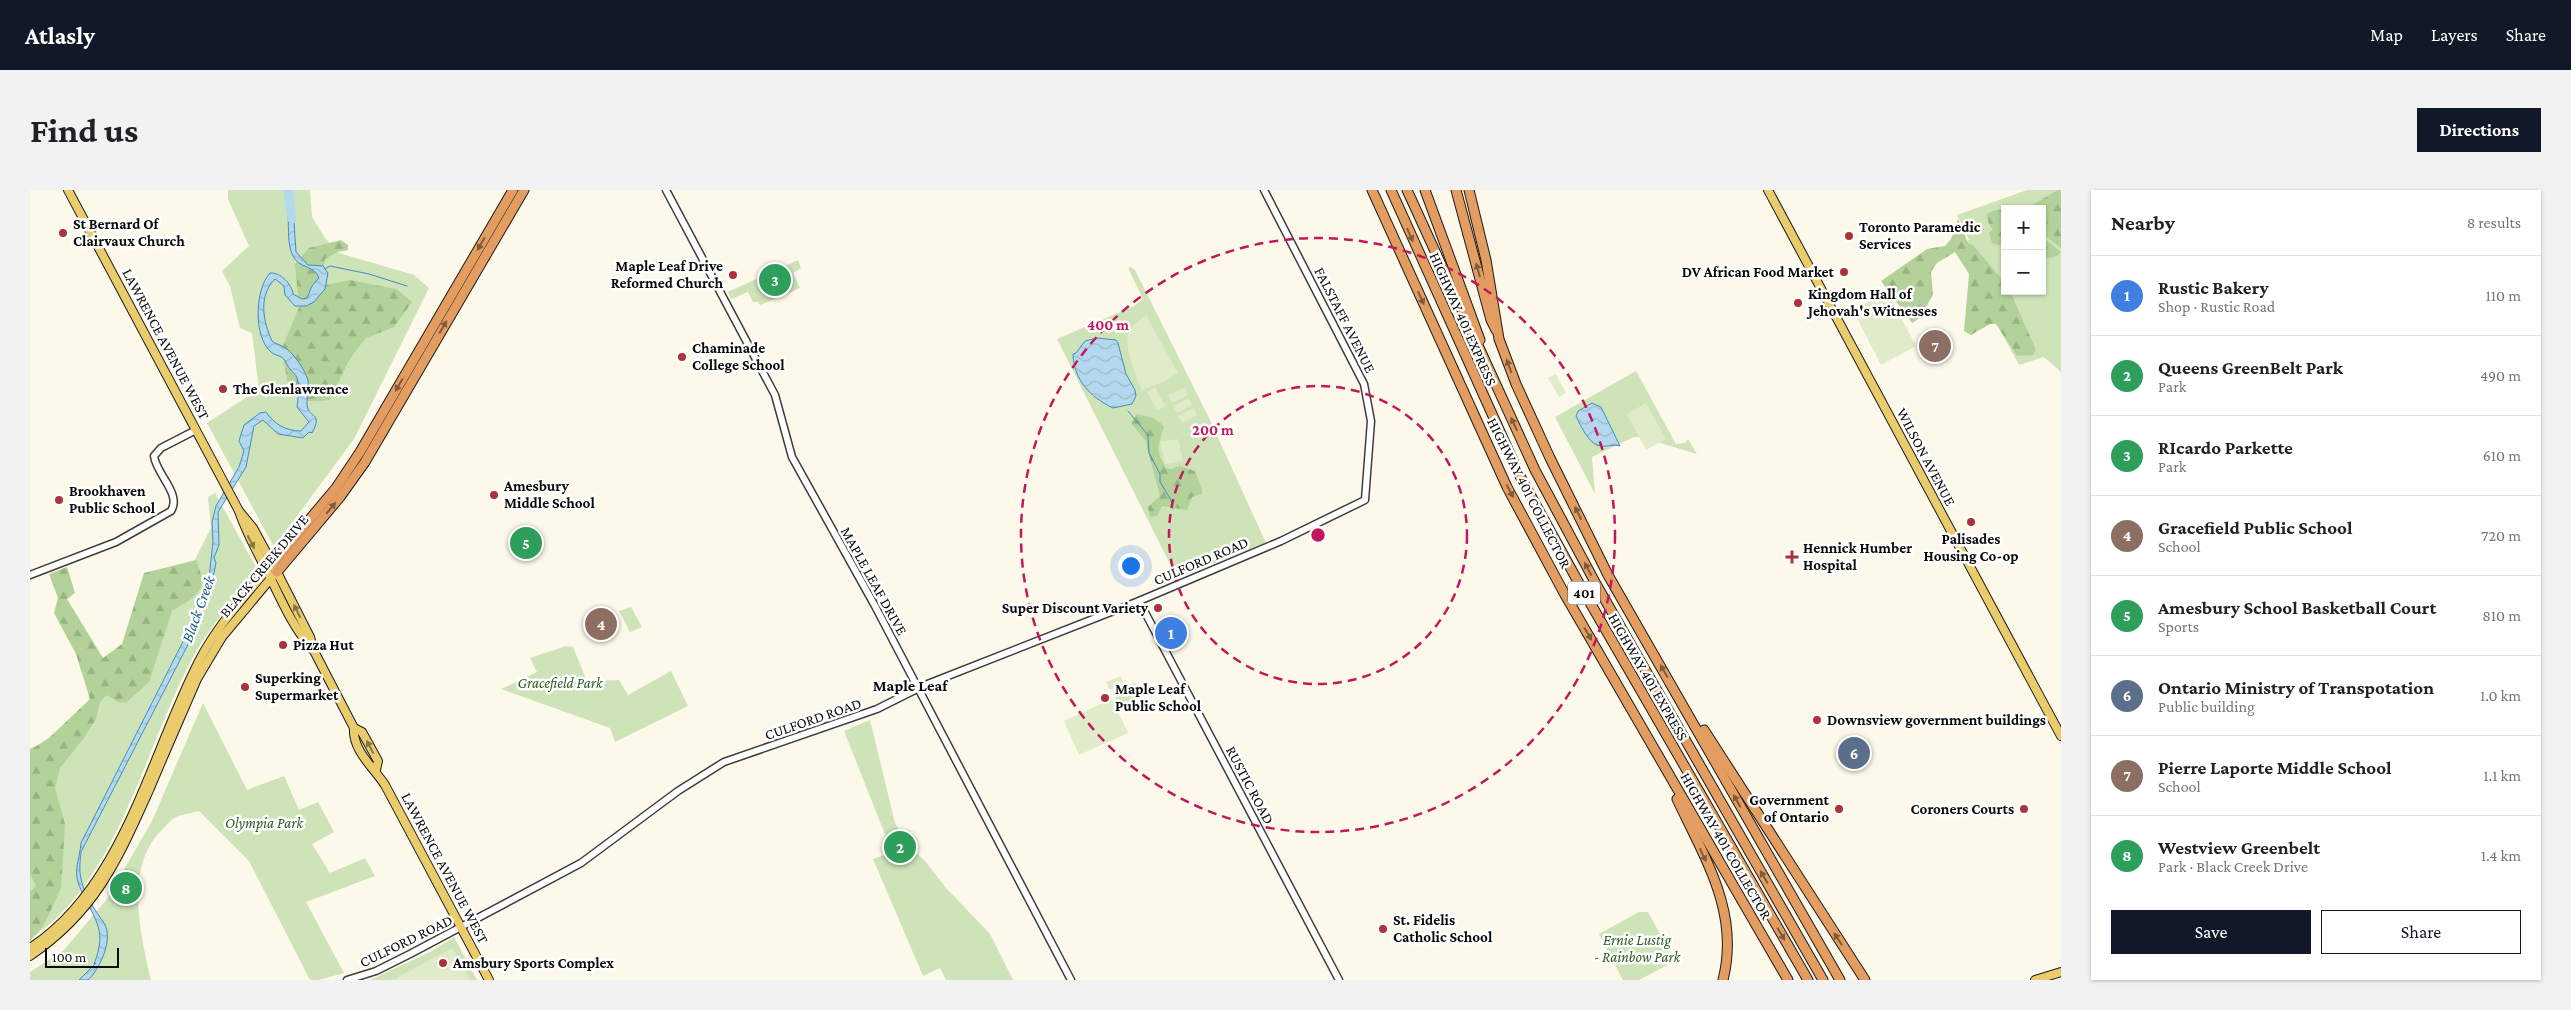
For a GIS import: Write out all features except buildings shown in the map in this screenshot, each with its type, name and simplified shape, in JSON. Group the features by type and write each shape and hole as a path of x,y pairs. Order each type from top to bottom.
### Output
{"highway":[{"name":"BLACK CREEK DRIVE","path":"272,571 336,488 360,452 513,190"},
{"name":"BLACK CREEK DRIVE","path":"272,571 340,497 365,462 524,190"},
{"name":"HIGHWAY 401 COLLECTOR","path":"1372,190 1507,487 1564,593 1788,980"},
{"name":"HIGHWAY 401 EXPRESS","path":"1391,190 1520,476 1581,587 1808,980"},
{"name":"HIGHWAY 401 EXPRESS","path":"1407,190 1535,470 1596,584 1824,980"},
{"path":"1425,190 1475,322 1486,364"},
{"path":"1456,190 1491,320 1498,333"},
{"name":"HIGHWAY 401 COLLECTOR","path":"1470,190 1495,309 1498,333 1516,384 1604,567 1840,980"},
{"path":"1688,713 1702,727 1865,980"},
{"path":"1670,778 1725,911 1729,937 1723,980"}],"main road":[{"name":"LAWRENCE AVENUE WEST","path":"68,190 239,511 253,528 272,571 310,637 314,651 354,728 353,738 369,765 376,770 489,980"},
{"name":"WILSON AVENUE","path":"1768,190 2061,736"},
{"name":"BLACK CREEK DRIVE","path":"30,956 56,936 94,891 122,850 197,679 211,654 272,571"},
{"name":"BLACK CREEK DRIVE","path":"30,948 82,905"},
{"path":"2035,980 2061,972"}],"street":[{"name":"MAPLE LEAF DRIVE","path":"666,190 775,396 792,457 918,689 1071,980"},
{"name":"FALSTAFF AVENUE","path":"1264,190 1364,384 1371,421 1365,500"},
{"path":"30,575 116,542 171,511 174,504 173,497 154,456 156,452 196,430"},
{"name":"CULFORD ROAD","path":"346,980 376,971 462,928 581,863 678,791 724,762 854,718 918,689 1139,601 1301,532 1365,500"},
{"name":"RUSTIC ROAD","path":"1139,601 1339,980"}],"green space":[{"path":"228,190 310,190 312,217 325,238 339,253 414,275 429,288 354,439 274,547 207,423 259,389 252,333 240,328 230,286 222,271 249,246 228,199"},
{"path":"2027,190 2061,190 2061,372 2044,357 2019,365 1955,247 1969,240 1957,215"},
{"path":"2061,190 2061,248 2046,236 2046,205 2032,205"},
{"path":"1995,210 2001,210 2001,246 1992,243 1989,233 1993,229 1989,225 1987,214"},
{"path":"1958,219 1968,243 1973,245 2001,278 2001,295 2012,295 2036,350 2033,355 2017,356 1996,324 1990,324 1971,335 1964,331 1969,274 1955,252 1937,263 1931,272 1933,294 1921,317 1912,323 1881,281 1927,249 1945,246 1951,239"},
{"path":"341,240 348,245 348,250 337,252 325,259 323,271 326,285 350,280 396,289 412,302 394,327 366,338 350,358 330,400 308,401 289,390 283,357 283,346 299,307 295,264 309,248"},
{"path":"2046,240 2061,252 2057,256 2046,258"},
{"path":"798,260 801,268 793,273 800,288 760,305 758,302 753,302 748,292 731,299 728,292"},
{"path":"1129,266 1135,270 1210,420 1266,543 1177,578 1057,339 1134,306 1143,299 1129,270"},
{"path":"1887,292 1916,346 1881,365 1853,310"},
{"path":"1146,315 1178,373 1163,382 1142,390 1131,361 1128,338 1132,327"},
{"path":"1636,371 1676,444 1685,443 1688,439 1697,454 1641,437 1634,437 1592,457 1595,494 1555,417"},
{"path":"1556,374 1566,393 1559,397 1548,378"},
{"path":"1155,387 1165,406 1157,410 1147,392"},
{"path":"1184,388 1188,395 1172,403 1168,395"},
{"path":"1189,398 1192,405 1177,413 1173,406"},
{"path":"1646,403 1666,439 1646,450 1627,414"},
{"path":"1194,408 1197,415 1182,423 1178,416"},
{"path":"1137,414 1153,418 1164,426 1159,443 1159,451 1166,468 1171,469 1180,466 1195,471 1202,494 1192,497 1187,510 1162,506 1157,516 1150,517 1148,507 1160,496 1145,440 1131,423"},
{"path":"1178,439 1183,461 1165,464 1160,442"},
{"path":"215,493 258,571 214,624 192,659 175,694 126,811 107,849 85,884 60,915 30,939 30,748 54,740 90,705 87,683 86,640 112,669 157,634 211,528 208,497"},
{"path":"196,560 202,577 201,588 193,598 172,611 149,682 126,703 118,702 107,695 100,702 96,719 84,738 60,768 55,788 65,824 61,888 44,925 30,941 30,892 36,886 30,874 30,750 49,738 90,699 76,654 54,613 58,598 49,574 67,567 75,593 67,599 103,658 122,644 144,573"},
{"path":"631,607 642,627 630,632 619,611"},
{"path":"612,613 618,630 591,640 585,622"},
{"name":"Gracefield Park","path":"566,646 573,647 587,681 619,680 628,695 671,671 688,706 615,742 610,728 501,689 537,672 530,658"},
{"path":"1121,676 1124,684 1110,690 1106,682"},
{"path":"1135,683 1141,696 1119,705 1113,692"},
{"path":"1112,699 1128,733 1079,755 1064,721"},
{"name":"Olympia Park","path":"203,703 247,790 284,776 299,810 318,802 334,832 312,844 330,873 365,858 375,876 306,902 344,973 319,980 310,980 249,861 199,811 179,816 167,824 152,842 144,860 139,879 138,900 143,941 151,980 30,980 30,972 64,950 107,899 152,821"},
{"path":"870,720 895,823 905,842 926,862 946,888 990,934 1013,980 946,980 940,968 923,976 873,859 892,852 844,731"},
{"name":"Ernie Lustig - Rainbow Park","path":"1639,912 1648,912 1675,961 1639,980 1623,980 1599,934"},
{"path":"454,937 477,980 370,980 430,952"},
{"name":"Amsbury Sports Complex","path":"453,948 470,980 397,980 396,978"}],"water":[{"path":"293,207 296,252 308,265 323,266 328,273 325,289 314,302 306,306 295,306 285,295 284,286 275,279 266,293 264,309 266,325 272,341 290,352 298,361 308,380 307,403 309,411 316,418 315,426 312,433 309,432 303,438 278,434 263,420 254,426 246,467 218,512 219,545 214,558 216,563 211,587 195,631 81,852 80,876 85,891 107,929 107,937 104,953 97,969 88,980 79,980 96,963 94,964 100,941 97,923 77,880 81,843 200,608 209,578 213,542 212,522 216,506 239,467 244,451 239,441 244,425 260,413 266,412 277,423 290,430 301,431 309,422 297,407 298,381 284,359 272,353 265,345 261,336 258,313 261,290 270,273 278,274 285,279 293,294 302,299 307,298 312,286 319,278 314,271 295,260 291,251 287,208"},
{"path":"1097,338 1116,340 1118,343 1126,374 1135,390 1136,396 1132,404 1113,408 1097,399 1080,380 1076,372 1073,354 1076,353 1085,341"},
{"path":"1592,403 1601,407 1620,446 1597,445 1586,434 1576,416 1578,411"}],"waterway":[{"name":"Black Creek","path":"288,190 292,219"},
{"path":"324,269 330,266 369,274 407,286"},
{"path":"1128,411 1148,435 1149,453 1160,474 1160,482 1171,500 1173,509"}],"place":[{"name":"St Bernard Of Clairvaux Church","path":"63,233"},
{"name":"Toronto Paramedic Services","path":"1849,236"},
{"name":"DV African Food Market","path":"1844,272"},
{"name":"Maple Leaf Drive Reformed Church","path":"733,275"},
{"name":"RIcardo Parkette","path":"775,280"},
{"name":"Kingdom Hall of Jehovah's Witnesses","path":"1798,303"},
{"name":"Pierre Laporte Middle School","path":"1935,346"},
{"name":"Chaminade College School","path":"682,357"},
{"name":"The Glenlawrence","path":"223,389"},
{"name":"Amesbury Middle School","path":"494,495"},
{"name":"Brookhaven Public School","path":"59,500"},
{"name":"Palisades Housing Co-op","path":"1971,522"},
{"name":"Amesbury School Basketball Court","path":"526,543"},
{"name":"Hennick Humber Hospital","path":"1792,557"},
{"name":"Super Discount Variety","path":"1158,608"},
{"name":"Gracefield Public School","path":"601,624"},
{"name":"Rustic Bakery","path":"1171,633"},
{"name":"Pizza Hut","path":"283,645"},
{"name":"Superking Supermarket","path":"245,687"},
{"name":"Maple Leaf Public School","path":"1105,698"},
{"name":"Downsview government buildings","path":"1817,720"},
{"name":"Ontario Ministry of Transpotation","path":"1854,753"},
{"name":"Government of Ontario","path":"1839,809"},
{"name":"Coroners Courts","path":"2024,809"},
{"name":"Queens GreenBelt Park","path":"900,847"},
{"name":"Westview Greenbelt","path":"126,888"},
{"name":"St. Fidelis Catholic School","path":"1383,929"},
{"name":"Amsbury Sports Complex","path":"443,963"}],"district":[{"name":"Maple Leaf","path":"910,685"}]}
